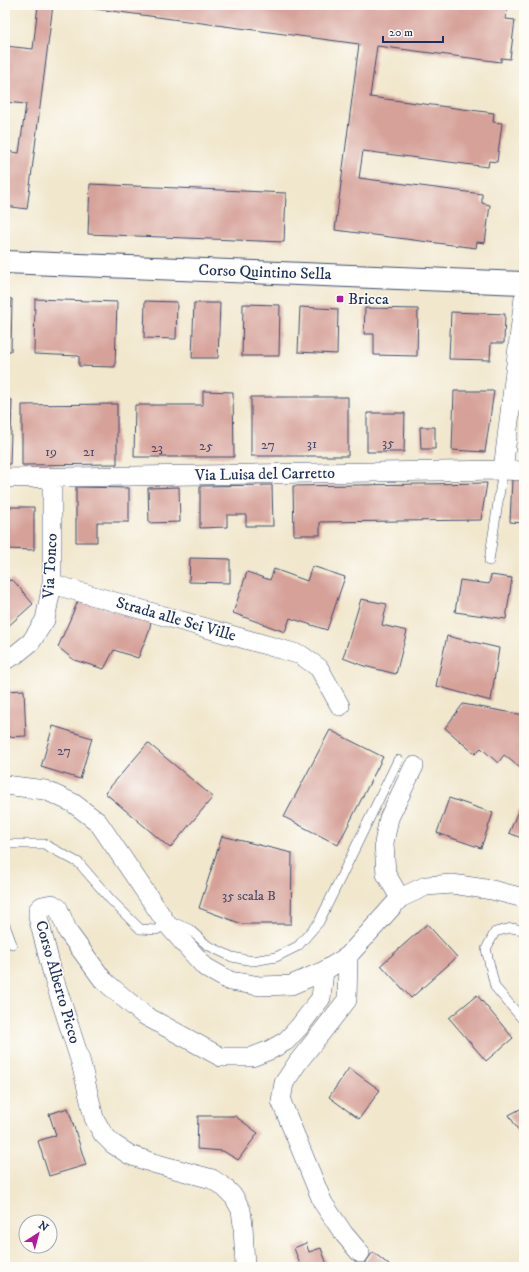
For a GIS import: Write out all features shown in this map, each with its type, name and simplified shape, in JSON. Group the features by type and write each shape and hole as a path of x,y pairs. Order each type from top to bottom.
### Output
{"street":[{"name":"Corso Quintino Sella","path":"5,262 524,283"},
{"path":"503,470 524,298"},
{"name":"Via Luisa del Carretto","path":"5,478 503,470 524,471"},
{"name":"Via Tonco","path":"5,660 15,655 31,642 45,620 52,584 52,478"},
{"name":"Strada alle Sei Ville","path":"52,584 301,655 319,668 340,706"},
{"path":"400,898 386,874 384,843 389,818 406,763"},
{"path":"5,785 45,790 72,803 98,822 167,924 205,967 230,980 260,986 291,985 324,971 348,956 400,898 426,886 452,884 492,890 524,898"},
{"name":"Corso Alberto Picco","path":"245,1267 241,1210 234,1197 224,1187 212,1180 153,1163 130,1154 113,1144 103,1134 94,1118 81,1063 54,979 38,917 38,910 42,906 52,904 58,908 68,932 103,980 144,1015 221,1057 252,1057 270,1050 286,1041 299,1027 321,998 324,971"},
{"path":"348,956 347,1000 298,1062 284,1083 281,1101 323,1203 344,1234 360,1253"}],"lane":[{"path":"489,561 503,470"},
{"path":"5,844 44,844 79,863 111,900 140,929 156,930 167,924 177,924 189,929 207,945 232,957 253,961 276,957 298,946 319,922 406,763"},
{"path":"5,925 12,944"},
{"path":"524,930 511,928 494,932 486,949 495,987 524,1021"}],"building":[{"path":"38,5 53,5 27,209 5,206 5,151 19,153 26,104 5,102 5,46 33,49"},
{"path":"67,5 481,5 507,8 506,19 515,20 510,59 501,58 501,62 377,46 370,97 494,113 493,122 502,123 497,162 489,161 488,167 363,151 359,178 482,194 482,203 490,205 485,243 477,242 476,248 335,230 359,44"},
{"path":"90,184 286,193 284,242 88,234"},
{"path":"5,299 12,299 11,351 5,351"},
{"path":"35,299 117,302 115,367 79,366 79,356 34,354"},
{"path":"145,301 177,302 176,339 144,338"},
{"path":"194,303 220,303 218,358 192,358"},
{"path":"243,304 280,305 279,356 242,356"},
{"path":"300,307 338,309 337,354 298,352"},
{"path":"365,308 418,309 417,356 374,355 374,334 364,334"},
{"path":"451,312 505,314 504,343 491,343 490,360 449,359"},
{"path":"203,391 233,392 234,457 134,457 135,405 203,405"},
{"path":"454,391 494,391 485,452 452,450"},
{"path":"251,397 348,397 348,456 251,456"},
{"path":"5,400 12,400 10,464 5,464"},
{"path":"117,404 117,464 22,465 22,405"},
{"path":"367,413 405,413 404,452 367,452"},
{"path":"420,427 435,427 435,449 421,449"},
{"path":"512,479 524,479 524,523 510,522"},
{"path":"487,483 481,520 320,522 320,535 294,535 293,486"},
{"path":"272,485 273,526 246,526 246,515 227,515 227,527 200,528 200,486"},
{"path":"76,487 129,488 129,522 97,522 97,542 76,542"},
{"path":"179,487 180,522 149,523 148,488"},
{"path":"5,507 34,507 34,550 5,549"},
{"path":"190,558 230,559 230,583 189,582"},
{"path":"312,566 345,577 327,630 290,618 285,632 233,613 247,572 270,580 274,569 307,581"},
{"path":"491,575 512,578 506,619 455,612 460,580 489,584"},
{"path":"13,580 33,604 5,629 5,581"},
{"path":"361,599 387,604 382,625 407,631 396,674 364,666 343,658"},
{"path":"78,601 151,621 149,632 138,658 114,650 104,669 74,660 58,647"},
{"path":"447,636 499,648 491,701 436,686"},
{"path":"24,690 26,736 5,737 5,691"},
{"path":"463,704 524,715 524,771 504,755 498,763 481,748 475,754 445,728"},
{"path":"53,726 92,738 80,779 41,767"},
{"path":"330,730 383,757 338,845 284,817"},
{"path":"148,743 213,797 170,848 105,793"},
{"path":"449,798 493,813 481,848 437,833"},
{"path":"518,811 524,813 524,839 509,833"},
{"path":"222,836 292,853 291,924 242,924 199,908"},
{"path":"427,924 457,957 411,998 381,965"},
{"path":"477,995 513,1038 486,1061 449,1018"},
{"path":"349,1068 380,1090 359,1119 329,1097"},
{"path":"524,1107 524,1140 509,1115"},
{"path":"68,1108 86,1165 49,1176 38,1141 56,1135 49,1114"},
{"path":"198,1116 235,1116 258,1133 238,1160 223,1151 197,1149"},
{"path":"306,1243 309,1252 321,1248 328,1267 301,1267 294,1248"},
{"path":"373,1252 389,1265 387,1267 369,1267 364,1264"}],"place":[{"name":"Bricca","path":"340,299"}]}
